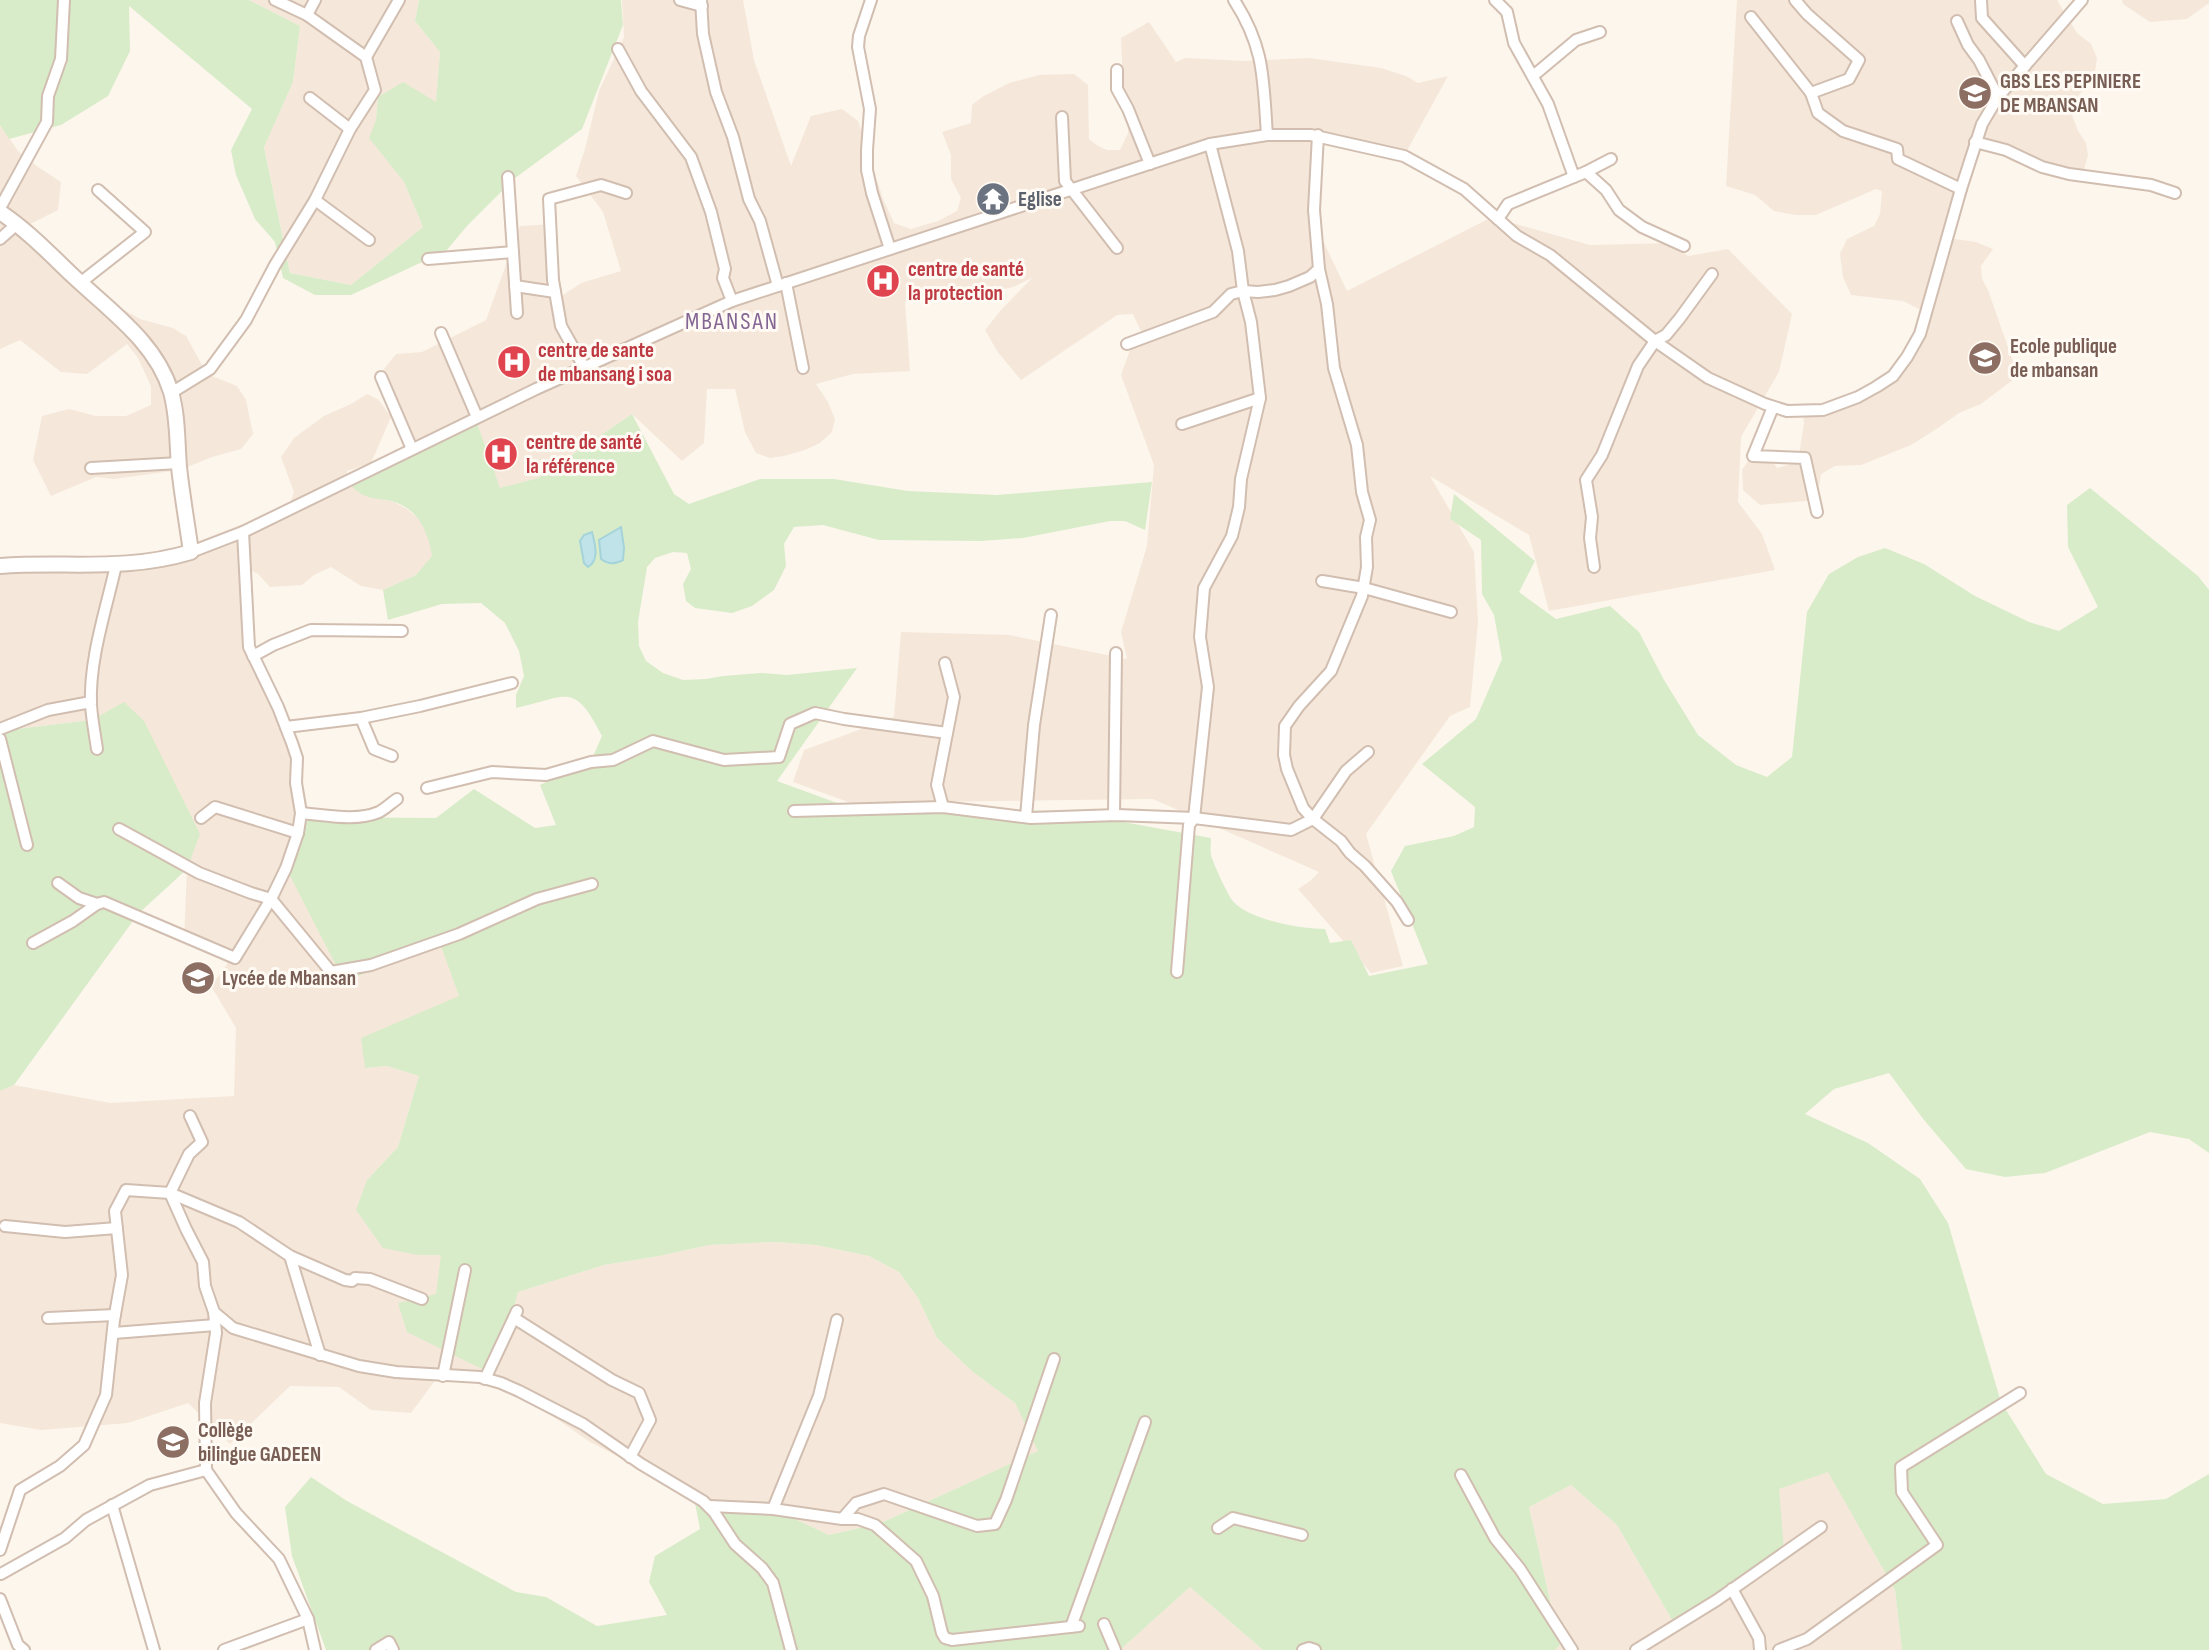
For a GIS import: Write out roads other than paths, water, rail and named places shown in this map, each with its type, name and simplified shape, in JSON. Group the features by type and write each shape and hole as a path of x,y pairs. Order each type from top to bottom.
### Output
{"street":[{"path":"64,0 61,59 48,96 47,122 0,210 127,326 152,353 163,372 171,393 176,419 191,552"},
{"path":"171,393 210,369 246,320 275,265 315,200 350,129 375,90 366,57 307,15 275,0"},
{"path":"307,15 315,0"},
{"path":"366,57 399,0"},
{"path":"680,0 701,3 703,34 716,92 733,137 749,199 760,221 782,284 803,368"},
{"path":"871,0 858,47 870,108 867,170 890,249"},
{"path":"1234,0 1257,46 1263,75 1267,135"},
{"path":"1495,0 1507,12 1514,43 1548,104 1574,177"},
{"path":"1795,0 1858,60 1849,79 1811,93"},
{"path":"1981,0 1982,18 2025,66"},
{"path":"0,566 116,565 165,559 191,552 243,532 478,417 732,301 1210,144 1267,135 1318,135 1404,156 1464,189 1517,236 1550,255 1656,341 1708,378 1787,411 1823,410 1858,397 1893,376 1907,357 1920,334 1982,124 1998,97 2082,0"},
{"path":"1751,17 1811,93 1818,113 1843,131 1897,149 1898,159 1961,189"},
{"path":"1957,21 1998,97"},
{"path":"1533,76 1576,40 1600,32"},
{"path":"618,49 641,91 691,156 711,212 725,269 723,278 732,301"},
{"path":"1117,70 1117,89 1150,164"},
{"path":"310,98 350,129"},
{"path":"1062,117 1065,181 1117,248"},
{"path":"1318,135 1314,210 1319,270 1327,304 1334,368 1357,445 1362,492 1370,520 1366,537 1367,567 1362,596 1331,671 1284,726 1283,745 1287,769 1303,808 1341,841 1397,902 1408,920"},
{"path":"1976,142 2006,150 2042,167 2068,174 2151,185 2175,193"},
{"path":"1177,972 1189,825 1194,818 1209,687 1200,637 1204,588 1232,536 1239,507 1241,479 1260,398 1251,322 1243,291 1238,251 1210,144"},
{"path":"1498,219 1508,204 1611,159"},
{"path":"1586,172 1606,190 1619,210 1642,226 1684,246"},
{"path":"508,177 517,313"},
{"path":"584,367 561,326 555,292 549,199 601,185 626,192"},
{"path":"80,283 145,232 98,190"},
{"path":"315,200 369,240"},
{"path":"0,239 18,224"},
{"path":"428,258 513,252"},
{"path":"1127,344 1213,312 1231,294 1289,286 1319,270"},
{"path":"1594,567 1590,538 1592,517 1586,480 1602,455 1638,366 1656,341 1666,335 1713,274"},
{"path":"515,286 555,292"},
{"path":"442,333 478,417"},
{"path":"381,377 412,449"},
{"path":"1182,424 1260,398"},
{"path":"1773,407 1753,456 1805,458 1817,512"},
{"path":"91,468 179,463"},
{"path":"33,943 104,902 234,958 271,898 293,852 302,813 296,783 296,758 286,727 249,648 243,532"},
{"path":"97,749 91,702 102,625 116,565"},
{"path":"1322,581 1364,588 1451,612"},
{"path":"1026,817 1034,725 1051,615"},
{"path":"253,656 310,629 402,631"},
{"path":"1114,815 1116,653"},
{"path":"943,807 937,785 954,697 945,663"},
{"path":"286,727 361,718 512,682"},
{"path":"0,729 48,710 91,702"},
{"path":"427,788 492,772 546,775 591,762 613,760 653,741 724,760 779,757 790,724 815,713 947,733"},
{"path":"361,718 374,749 392,756"},
{"path":"0,740 27,845"},
{"path":"793,811 943,807 1026,817 1114,815 1194,818 1291,830 1313,819 1346,771 1368,752"},
{"path":"302,813 346,817 369,814 397,799"},
{"path":"201,818 215,807 298,833"},
{"path":"120,829 200,873 271,898 331,972 371,965 459,934 537,899 592,884"},
{"path":"58,883 79,898 97,904"},
{"path":"190,1116 202,1142 189,1154 170,1193 203,1262 205,1286 214,1312 216,1333 205,1403 206,1470 236,1513 279,1559 308,1619 314,1650"},
{"path":"0,1550 20,1490 60,1466 84,1444 106,1395 122,1275 116,1211 125,1190 170,1193 239,1222 290,1256 345,1280 370,1279 422,1299"},
{"path":"5,1226 65,1232 117,1228"},
{"path":"290,1256 320,1355"},
{"path":"443,1376 465,1270"},
{"path":"214,1312 233,1328 359,1366 485,1379 519,1391 583,1424 709,1506 735,1544 773,1583 791,1650"},
{"path":"485,1379 516,1314 612,1380 639,1393 650,1420 630,1457"},
{"path":"48,1318 115,1315"},
{"path":"773,1509 819,1396 837,1320"},
{"path":"114,1333 215,1325"},
{"path":"842,1519 856,1503 884,1494 977,1526 995,1524 1006,1500 1054,1359"},
{"path":"1779,1650 1807,1639 1937,1545 1902,1492 1901,1467 2020,1392"},
{"path":"709,1506 773,1509 858,1519 874,1525 916,1562 933,1596 945,1638 952,1640 1075,1627 1145,1422"},
{"path":"0,1574 65,1538 86,1520 150,1485 206,1470"},
{"path":"1461,1475 1495,1538 1520,1569 1572,1650"},
{"path":"112,1505 154,1650"},
{"path":"1218,1528 1233,1518 1302,1535"},
{"path":"1636,1650 1732,1589 1821,1527"},
{"path":"1732,1589 1759,1638 1760,1650"},
{"path":"0,1599 17,1648"},
{"path":"224,1650 308,1619"},
{"path":"1104,1624 1115,1650"},
{"path":"376,1650 389,1642 393,1650"},
{"path":"1303,1650 1315,1650"}],"water":[{"path":"621,527 623,560 615,563 601,559 599,540"},
{"path":"592,532 595,556 588,567 584,563 580,541 584,535"}],"place":[{"name":"GBS LES PEPINIERE DE MBANSAN","path":"1975,93"},
{"name":"Eglise","path":"993,199"},
{"name":"centre de santé la protection","path":"883,281"},
{"name":"Ecole publique de mbansan","path":"1985,358"},
{"name":"centre de sante de mbansang i soa","path":"514,362"},
{"name":"centre de santé la référence","path":"501,454"},
{"name":"Lycée de Mbansan","path":"198,978"},
{"name":"Collège bilingue GADEEN","path":"173,1442"}],"district":[{"name":"MBANSAN","path":"732,321"}]}
